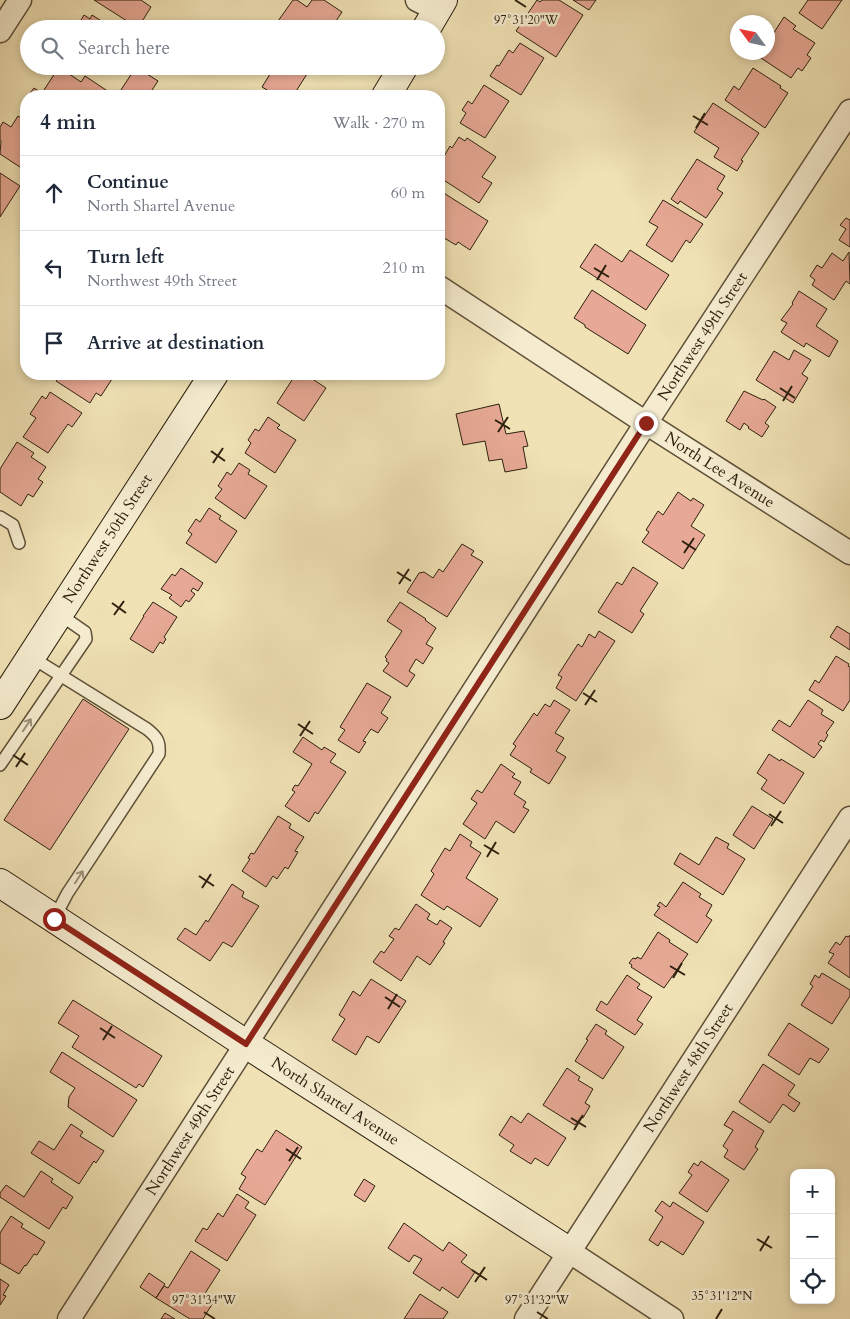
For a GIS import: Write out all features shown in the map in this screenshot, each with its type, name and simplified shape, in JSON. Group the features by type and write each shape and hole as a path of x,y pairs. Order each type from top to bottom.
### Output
{"street":[{"path":"0,32 20,0"},
{"path":"390,90 399,75"},
{"name":"Northwest 49th Street","path":"68,1319 646,423 850,111"},
{"name":"North Lee Avenue","path":"445,291 646,423 850,553"},
{"name":"Northwest 50th Street","path":"0,705 210,380"},
{"name":"Northwest 48th Street","path":"526,1319 850,818"},
{"name":"North Shartel Avenue","path":"0,883 672,1319"}],"lane":[{"path":"0,517 13,525 19,543"},
{"path":"0,765 86,640 85,632 59,614"},
{"path":"31,657 147,729 156,737 160,747 159,754 67,894 54,919"}],"building":[{"path":"94,0 141,0 151,7 143,20 125,20"},
{"path":"293,0 297,0 307,7 312,0 324,0 342,12 337,20 279,20"},
{"path":"537,0 540,2 542,0 559,0 583,15 556,57 516,31"},
{"path":"573,0 596,0 589,10"},
{"path":"808,0 842,0 822,29 799,13"},
{"path":"84,15 90,19 92,15 100,20 81,20"},
{"path":"784,17 796,26 793,29 815,43 807,55 811,58 802,71 798,68 791,78 764,60 775,60 775,31"},
{"path":"520,43 544,58 521,95 490,76 509,50 513,53"},
{"path":"753,68 781,86 780,88 788,93 765,128 725,100 734,86 739,90"},
{"path":"54,75 71,75 81,82 85,76 106,90 44,90"},
{"path":"131,75 149,75 158,81 152,90 121,90"},
{"path":"269,75 306,75 297,90 267,90 262,87"},
{"path":"484,85 509,101 485,138 460,123 466,113 462,110 468,101 472,104"},
{"path":"713,103 759,133 741,160 743,161 737,171 714,157 719,148 694,132"},
{"path":"18,116 20,118 20,167 0,154 0,127 3,122 11,127"},
{"path":"459,137 465,141 467,138 496,157 482,177 492,183 479,203 445,181 445,155 450,146 452,148"},
{"path":"697,159 725,176 717,189 723,193 706,218 680,201 678,204 671,199"},
{"path":"0,173 20,186 0,217"},
{"path":"445,194 488,221 470,250 458,242 456,245 445,239"},
{"path":"663,200 703,224 690,243 686,240 672,262 646,245 658,227 649,222"},
{"path":"846,218 850,220 850,247 839,240 846,229 840,225"},
{"path":"595,244 622,262 630,250 669,275 646,310 580,267"},
{"path":"849,252 850,284 846,281 834,300 812,285 815,280 810,276 817,265 822,268 832,253 843,261"},
{"path":"592,290 646,325 628,354 574,318"},
{"path":"799,291 827,309 816,326 838,341 829,357 806,343 804,347 781,332 787,323 781,320 793,304"},
{"path":"794,350 811,360 802,374 808,378 793,403 756,380 774,351 789,360"},
{"path":"111,380 101,396 96,393 90,403 56,381"},
{"path":"292,380 314,380 326,388 304,421 277,403"},
{"path":"744,391 764,399 776,407 765,423 769,426 762,437 744,423 740,430 726,421"},
{"path":"50,392 82,413 72,427 68,424 48,453 23,437 36,418 30,414 42,396 46,399"},
{"path":"499,404 506,434 524,431 528,446 523,447 527,468 505,472 502,459 489,461 485,441 463,445 456,414"},
{"path":"268,417 280,425 277,428 296,440 275,473 245,453 251,443 248,440 255,429 259,431"},
{"path":"17,442 34,453 31,457 46,467 38,479 43,482 33,497 28,494 21,506 0,492 0,469"},
{"path":"239,463 250,470 248,474 267,486 245,519 215,498 222,489 218,486 227,472 231,475"},
{"path":"678,492 691,501 693,498 704,505 691,526 705,535 683,569 642,542 649,532 646,530 658,511 663,515"},
{"path":"209,508 221,516 219,519 237,531 216,563 186,543 192,534 188,531 196,519 200,522"},
{"path":"462,544 474,551 471,555 483,562 447,617 407,592 419,573 424,572 433,578 439,569 443,572"},
{"path":"633,567 658,583 640,611 644,614 632,633 598,612 617,582 622,585"},
{"path":"181,568 203,583 198,591 193,588 191,591 195,594 189,602 186,600 181,607 169,598 172,595 161,589 172,574 175,576"},
{"path":"153,602 177,617 164,637 166,639 163,644 160,642 153,653 130,639"},
{"path":"400,602 436,628 426,644 433,648 423,664 416,659 409,671 415,675 407,687 383,671 389,663 385,657 402,631 387,621"},
{"path":"837,626 850,634 850,650 830,637"},
{"path":"599,631 615,641 576,701 556,688 562,677 558,675 578,644 582,647 589,634 595,638"},
{"path":"836,656 849,664 848,666 850,667 850,700 843,711 809,690 815,680 819,683"},
{"path":"367,683 391,697 381,713 388,718 378,733 371,729 363,741 366,742 359,753 338,740 345,730 340,727"},
{"path":"83,699 129,729 50,850 4,820"},
{"path":"554,700 570,710 555,733 564,738 556,751 566,757 549,784 530,772 532,769 510,755 516,746 513,744 534,713 537,716 545,704 550,707"},
{"path":"808,700 823,710 821,714 834,722 826,733 828,735 824,742 821,740 818,744 822,747 814,758 772,730 779,720 790,727"},
{"path":"303,737 322,750 324,747 336,754 330,762 346,772 318,814 315,812 309,822 285,806 295,792 292,790 295,785 298,786 312,764 293,752"},
{"path":"769,754 804,773 784,804 761,789 767,780 757,773"},
{"path":"501,764 515,774 512,777 521,782 514,794 526,802 523,807 529,810 514,833 496,821 485,839 463,824 477,803 471,799 477,790 482,793"},
{"path":"752,806 773,819 754,849 733,835"},
{"path":"278,816 291,824 289,828 304,837 295,851 298,852 288,869 285,867 277,879 273,876 266,887 242,871 250,859 248,858 251,853 254,854"},
{"path":"460,834 472,842 470,846 481,853 466,878 498,899 480,927 447,906 444,910 421,895 434,874 431,871 445,848 450,851"},
{"path":"716,837 729,844 727,848 745,859 723,895 674,864 680,853 699,865"},
{"path":"683,882 701,894 699,897 712,905 706,916 712,920 697,943 654,915 660,907 657,906 660,902 666,907"},
{"path":"232,884 244,892 242,897 259,906 232,947 223,942 210,961 177,939 185,928 196,935 206,920 208,922"},
{"path":"416,904 430,914 427,919 437,925 440,920 452,928 443,942 445,943 430,965 417,956 401,981 373,962 381,951 384,953 394,939 389,936 395,928 399,930"},
{"path":"658,932 670,940 669,942 688,954 664,988 631,967 632,965 629,963 633,958 641,959"},
{"path":"850,935 850,978 828,963 834,954 829,952 836,942 840,945 846,936"},
{"path":"822,973 850,990 850,996 832,1024 801,1005 813,986 810,984 815,975 819,978"},
{"path":"627,975 640,984 637,988 652,997 637,1020 643,1024 635,1035 596,1010 601,1001 607,1005"},
{"path":"371,979 406,1001 379,1043 367,1036 356,1055 332,1040 345,1019 339,1015 353,991 360,996"},
{"path":"73,1000 162,1056 143,1087 139,1084 136,1088 72,1047 79,1036 58,1023"},
{"path":"789,1023 829,1049 819,1063 810,1058 799,1075 768,1055"},
{"path":"596,1024 607,1031 605,1034 624,1047 603,1079 575,1061"},
{"path":"62,1052 137,1100 113,1137 68,1107 69,1097 75,1088 50,1072"},
{"path":"763,1064 795,1085 788,1095 800,1103 794,1112 783,1104 770,1123 739,1102"},
{"path":"567,1068 580,1077 578,1080 593,1089 585,1103 590,1106 583,1118 581,1117 575,1125 543,1105"},
{"path":"733,1111 764,1131 755,1147 758,1149 744,1170 724,1157 728,1150 723,1146 733,1130 724,1125"},
{"path":"528,1113 566,1138 548,1166 535,1158 531,1164 510,1151 514,1145 499,1135 511,1116 521,1123"},
{"path":"71,1124 83,1132 80,1136 104,1151 96,1163 94,1161 79,1184 31,1153 39,1141 54,1150"},
{"path":"276,1130 302,1147 265,1205 239,1189 246,1177 241,1174 257,1149 262,1152"},
{"path":"701,1161 729,1180 707,1212 679,1193 692,1175 688,1172 694,1163 698,1166"},
{"path":"41,1171 53,1179 51,1182 73,1197 66,1209 63,1207 49,1229 0,1197 0,1193 6,1185 24,1197"},
{"path":"364,1179 375,1186 365,1202 354,1195"},
{"path":"237,1194 249,1202 245,1208 256,1215 227,1261 195,1241 203,1228 207,1230 218,1213 223,1217"},
{"path":"662,1201 670,1207 673,1202 704,1222 683,1255 661,1241 658,1246 649,1240 663,1217 655,1211"},
{"path":"11,1216 23,1224 21,1227 45,1242 37,1255 34,1254 19,1274 0,1263 0,1233"},
{"path":"404,1223 443,1251 449,1242 467,1255 461,1262 475,1272 458,1298 442,1287 440,1291 413,1273 422,1259 414,1255 409,1262 388,1248"},
{"path":"191,1251 220,1270 204,1295 214,1301 203,1319 190,1319 156,1298 164,1286 168,1288"},
{"path":"149,1273 165,1284 156,1298 140,1287"},
{"path":"0,1279 9,1285 3,1295 6,1296 0,1305"},
{"path":"420,1294 448,1312 443,1319 404,1319"},
{"path":"165,1313 175,1319 161,1319"}],"route":[{"path":"54,919 246,1044 646,423"}]}
